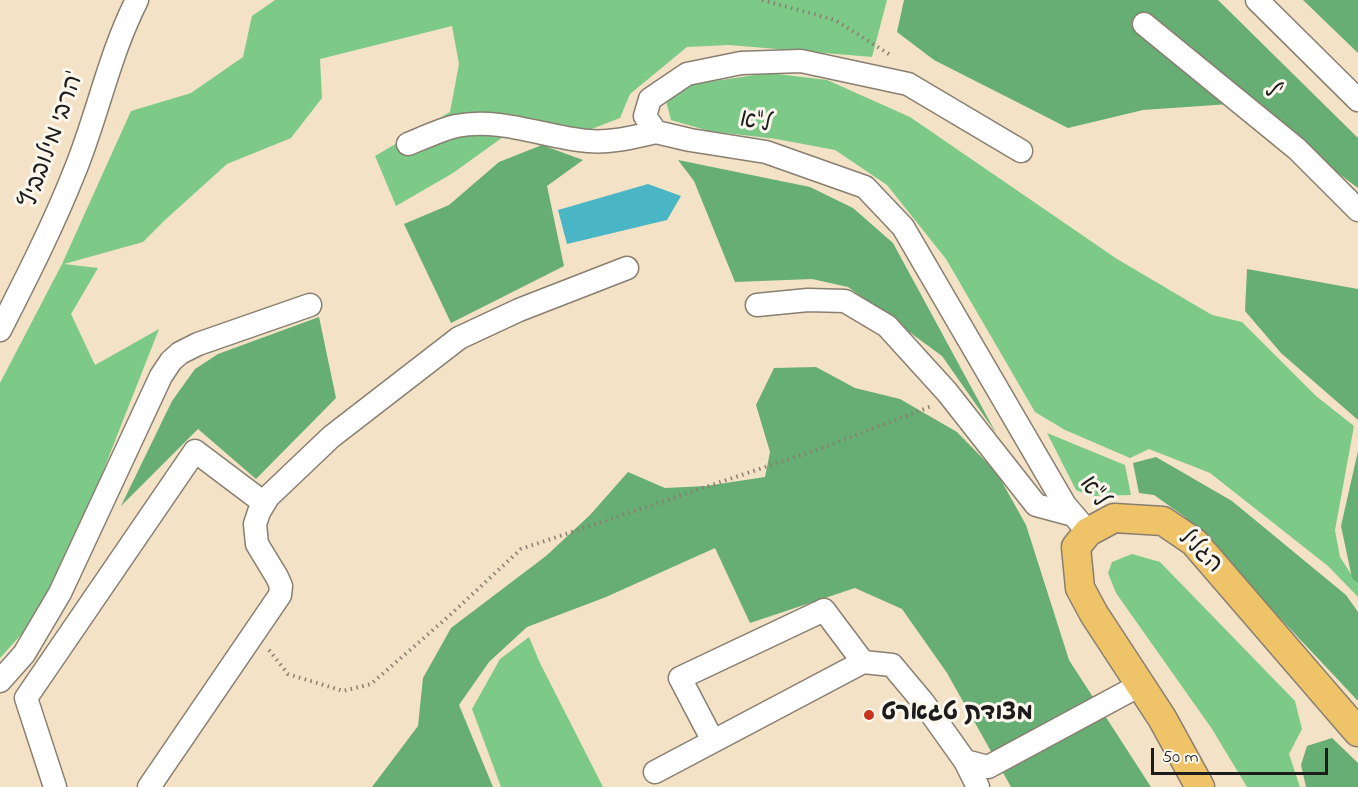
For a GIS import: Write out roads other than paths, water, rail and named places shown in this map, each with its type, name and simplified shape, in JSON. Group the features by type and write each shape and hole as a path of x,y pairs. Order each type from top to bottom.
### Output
{"main road":[{"name":"הגליל","path":"1081,524 1114,518 1162,521 1194,542 1358,732"},
{"path":"1081,524 1076,547 1080,588 1094,614 1167,727 1200,787"}],"street":[{"name":"הרבי מילובביץ'","path":"0,330 38,255 76,168 112,60 137,0"},
{"path":"1257,0 1358,100"},
{"name":"ל'","path":"1144,24 1297,149 1358,210"},
{"path":"408,144 455,126 487,124 586,141 614,142 656,132 645,116 650,99 687,74 741,63 801,61 908,84 1021,151"},
{"name":"ל\"א","path":"656,132 766,152 865,187 903,226 1065,505 1081,524"},
{"path":"149,787 280,595 281,586 278,577 257,544 255,524 268,496 331,437 459,338 519,310 627,268"},
{"path":"757,305 808,300 845,301 887,326 952,398 1036,505 1081,524"},
{"path":"0,681 24,654 60,593 161,376 171,361 180,353 198,344 310,305"},
{"path":"55,787 26,698 195,451 264,503"},
{"path":"713,741 680,678 824,609 863,662"},
{"path":"656,772 863,662 892,665 923,702 965,761 978,787"},
{"path":"965,761 988,767 1140,685"}],"water":[{"path":"648,184 681,196 667,220 567,244 558,210"}],"place":[{"name":"מצודת טגארט","path":"869,715"}]}
